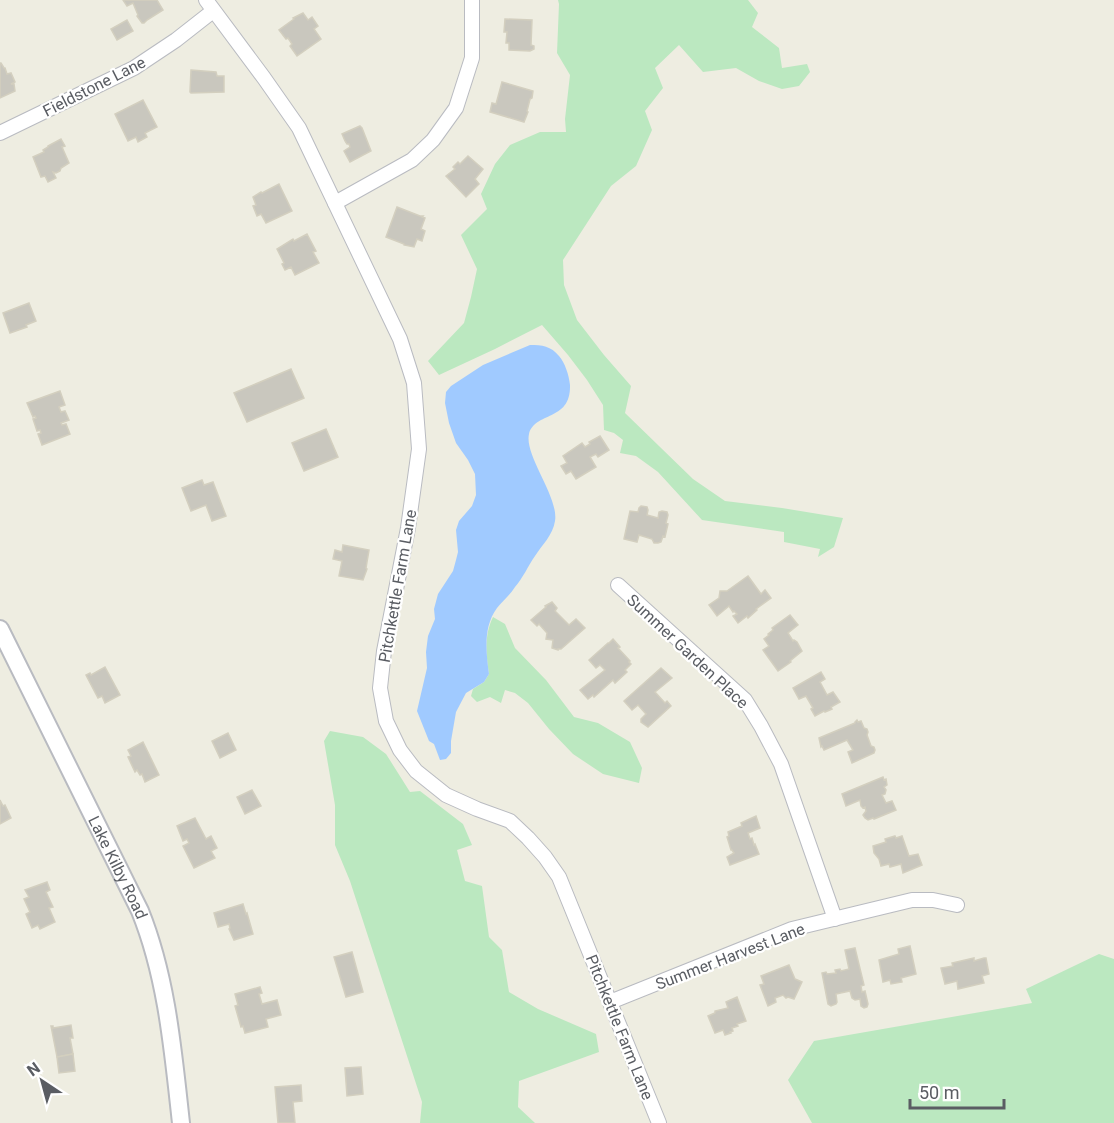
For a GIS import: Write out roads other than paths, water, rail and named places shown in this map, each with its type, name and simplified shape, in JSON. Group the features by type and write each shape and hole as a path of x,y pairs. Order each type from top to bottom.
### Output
{"street":[{"path":"335,203 412,160 433,140 456,108 472,58 472,0"},
{"name":"Pitchkettle Farm Lane","path":"209,6 299,128 400,339 414,383 418,449 408,528 384,651 380,688 386,721 400,750 416,771 446,795 510,821 545,857 559,877 659,1123"},
{"name":"Fieldstone Lane","path":"0,133 134,69 176,40 209,6"},
{"name":"Summer Garden Place","path":"618,585 745,700 781,764 835,919"},
{"name":"Lake Kilby Road","path":"0,629 140,911 150,937 158,964 173,1047 181,1123"},
{"name":"Summer Harvest Lane","path":"610,1002 792,929 912,900 933,900 957,905"}],"water":[{"path":"530,345 546,347 556,353 565,366 570,385 569,397 565,405 559,411 538,422 529,434 532,453 555,511 554,526 521,580 497,608 489,623 487,657 489,674 484,682 466,693 456,712 451,753 446,759 440,760 434,744 429,741 417,711 427,668 428,636 435,619 434,609 438,594 453,571 458,552 456,530 459,521 472,506 476,495 475,474 456,443 449,423 445,403 446,392 451,386 483,365"}]}
